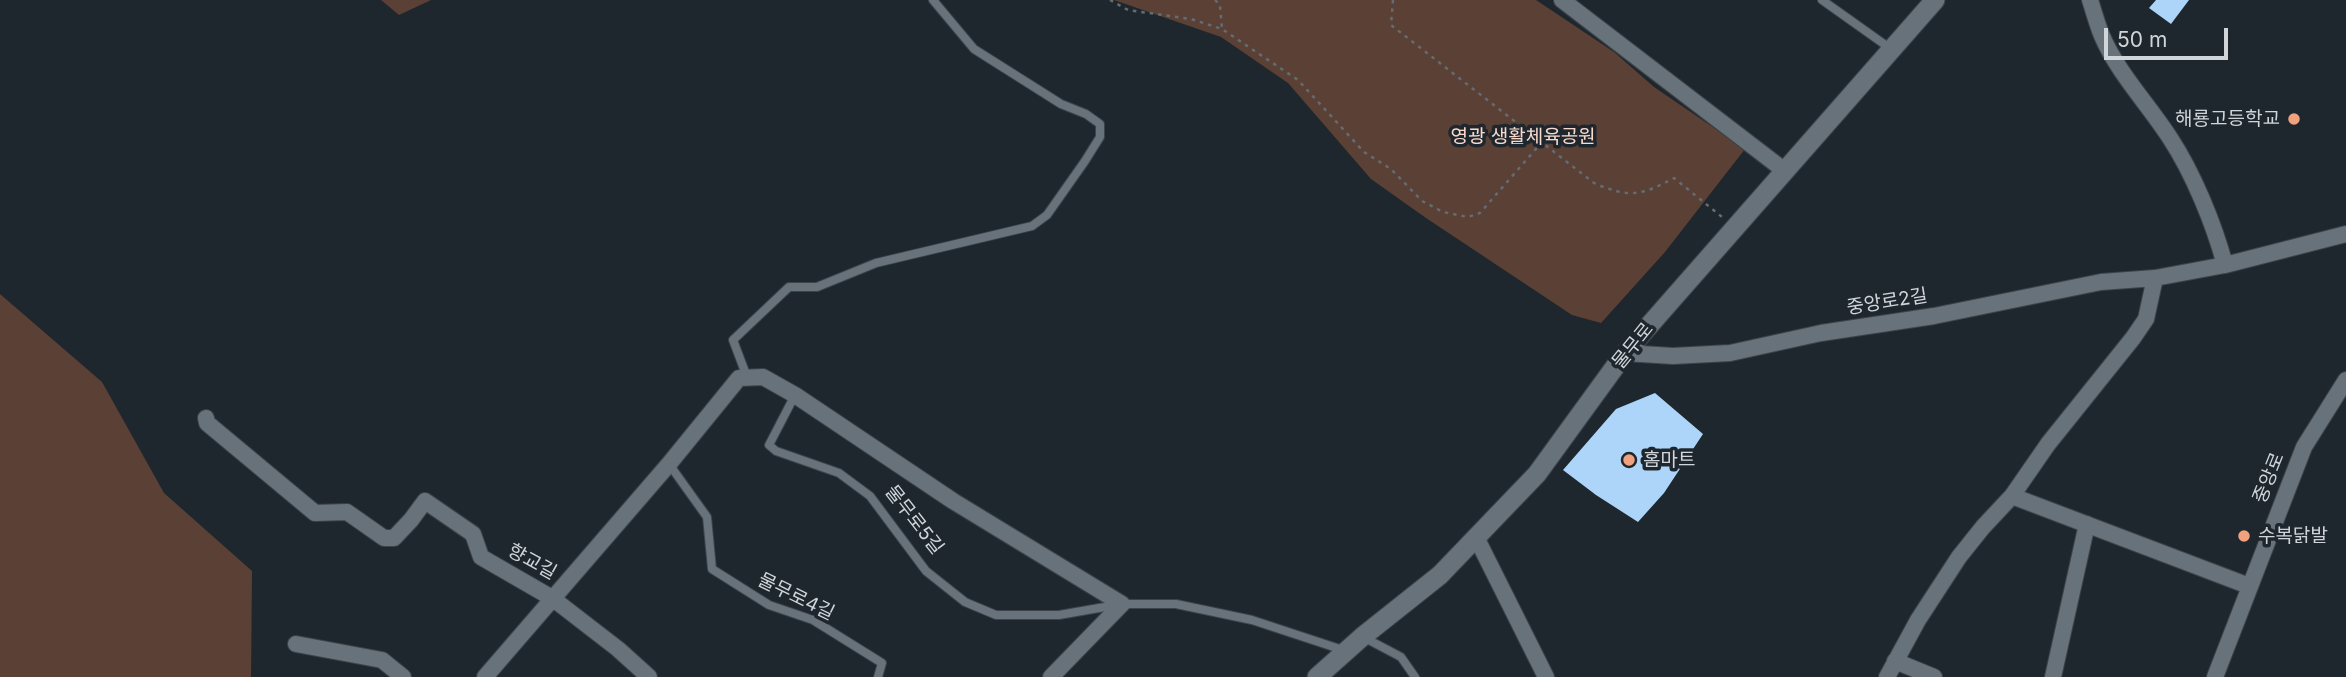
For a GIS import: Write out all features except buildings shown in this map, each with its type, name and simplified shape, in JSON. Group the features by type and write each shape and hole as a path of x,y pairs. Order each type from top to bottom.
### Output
{"main road":[{"name":"물무로","path":"1317,677 1440,575 1536,474 1625,353 1935,0"}],"street":[{"path":"1562,0 1785,171"},
{"path":"2090,0 2102,36 2116,63 2187,166 2213,224 2225,265"},
{"name":"중앙로2길","path":"1625,353 1673,356 1730,353 1821,333 1934,316 2101,282 2155,278 2225,265 2346,234"},
{"path":"1887,677 1918,620 1959,558 2012,496 2048,444 2088,397 2146,319 2155,278"},
{"path":"485,677 669,464 739,377 747,377"},
{"name":"물무로5길","path":"747,377 763,377 795,396 953,501 1122,604"},
{"name":"중앙로","path":"2215,677 2304,447 2346,380"},
{"name":"향교길","path":"206,418 207,423 315,513 346,512 384,538 394,538 425,501 473,534 481,557 552,598 618,649 649,677"},
{"path":"2012,496 2249,586"},
{"path":"2053,677 2087,524"},
{"path":"1476,537 1546,677"},
{"path":"1051,677 1122,604"},
{"path":"296,644 382,660 403,677"},
{"path":"1895,661 1934,677"}],"lane":[{"path":"747,377 733,340 789,287 817,287 876,263 1032,226 1047,215 1100,136 1100,124 1086,114 1061,104 974,49 933,0"},
{"path":"1822,0 1892,50"},
{"name":"물무로5길","path":"795,396 769,445 839,473 870,496 926,571 965,602 996,615 1059,615 1122,604 1176,604 1252,620 1346,651"},
{"name":"물무로4길","path":"669,464 707,517 712,569 769,606 813,620 882,663 878,677"},
{"path":"1362,637 1401,657 1415,677"}],"path":[{"path":"1110,0 1128,10 1192,19 1222,29 1298,80 1364,152 1391,169 1422,201 1443,212 1468,217 1480,214 1542,142"},
{"path":"1215,0 1220,5 1222,29"},
{"path":"1393,0 1391,25 1594,183 1618,193 1649,191 1674,178 1735,228"}],"green space":[{"path":"381,0 431,0 399,15"},
{"name":"영광 생활체육공원","path":"1114,0 1536,0 1614,52 1654,87 1745,149 1665,252 1601,323 1572,315 1371,179 1288,83 1221,37"},
{"path":"0,294 102,382 164,493 252,571 251,677 0,677"}],"place":[{"name":"해룡고등학교","path":"2294,119"},
{"name":"홈마트","path":"1629,460"},
{"name":"수복닭발","path":"2244,536"}]}
